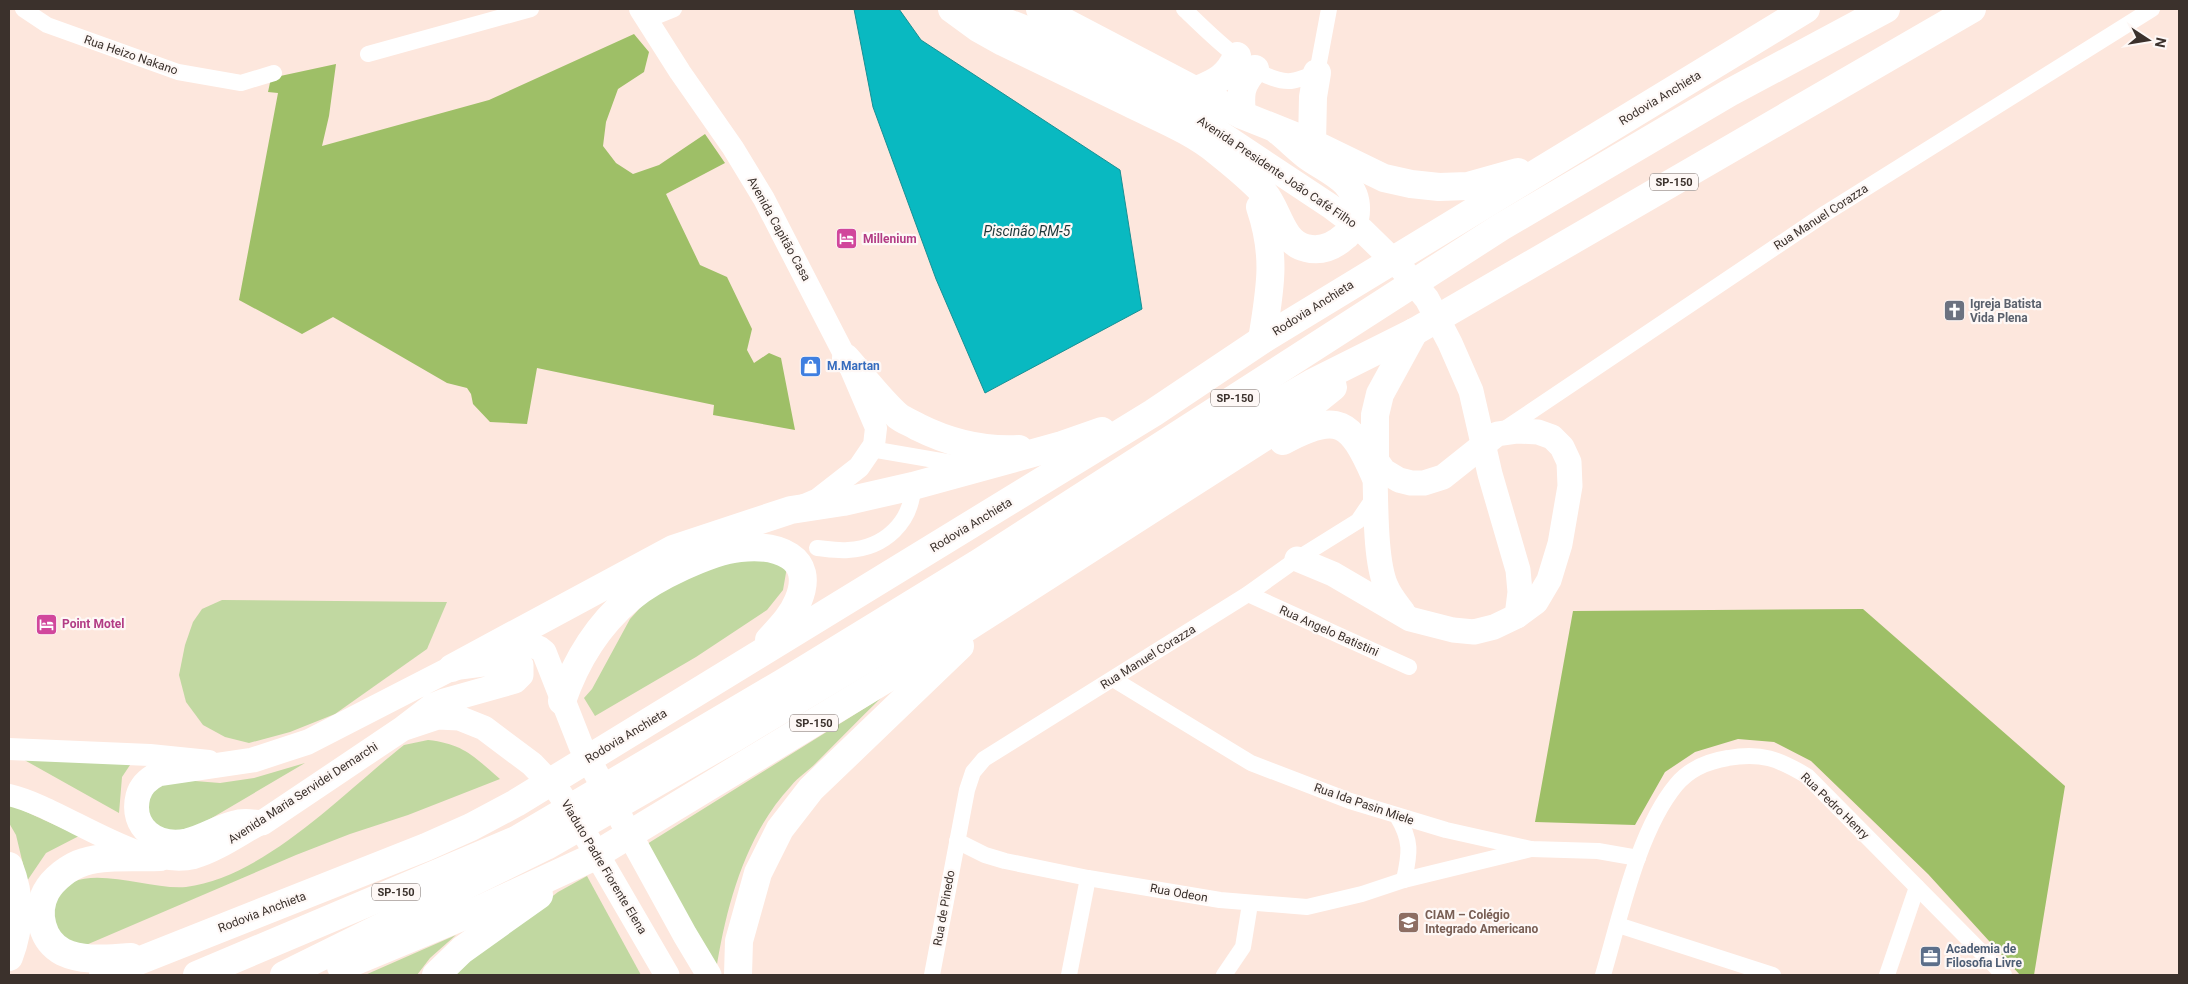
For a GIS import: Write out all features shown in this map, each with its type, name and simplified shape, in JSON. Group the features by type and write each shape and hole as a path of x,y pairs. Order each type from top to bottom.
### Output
{"highway":[{"path":"952,9 978,28 1003,42 1179,127 1217,151 1266,195 1276,211 1283,228 1293,242 1307,249 1322,249 1335,245 1347,235 1356,217 1356,202 1351,188 1341,177 1307,156 1277,130"},
{"name":"Rodovia Anchieta","path":"103,975 336,884 472,827 516,803 1153,413 1262,340 1551,162 1806,9"},
{"name":"SP-150","path":"197,975 516,840 784,682 977,564 1501,227 1729,93 1886,9"},
{"name":"SP-150","path":"284,975 546,846 734,738 1029,561 1256,415 1314,382 1414,332 1972,9"},
{"path":"1031,22 1197,90 1242,115 1312,143 1384,178 1411,184 1439,187 1468,186 1551,162"},
{"path":"1197,90 1218,81 1246,63"},
{"path":"1242,115 1240,96 1246,78 1246,63"},
{"path":"1312,143 1313,97 1317,73"},
{"path":"1251,180 1266,222 1272,275 1262,340"},
{"path":"1375,476 1375,415 1380,394 1414,332"},
{"name":"SP-150","path":"320,975 483,908 581,863 890,676 1297,416 1374,352"},
{"path":"846,358 898,416 940,437 965,445 1007,450 1062,445"},
{"path":"452,668 673,549 791,510 842,502 982,468 1062,445 1153,413"},
{"path":"1187,486 1237,466 1307,428 1320,424 1334,424 1350,431 1366,454 1375,476"},
{"path":"564,706 572,673 585,648 608,620 631,597 681,568 723,551 758,547 784,553 798,562 803,574 802,590 793,611 752,658"},
{"path":"738,975 739,941 758,873 767,851 794,809 811,788 1008,601"},
{"path":"151,955 92,958 64,952 54,946 46,936 42,926 41,909 44,895 52,883 78,864 102,859 160,857"},
{"path":"436,975 462,950 581,863"},
{"path":"9,866 16,886 18,909 16,932 9,956"}],"main road":[{"name":"Avenida Presidente João Café Filho","path":"976,9 1031,22"},
{"name":"Avenida Presidente João Café Filho","path":"998,9 1031,22 1184,109 1330,206 1362,230 1403,270 1427,299 1450,343 1471,391 1490,474 1518,570 1520,592 1517,616"},
{"name":"Avenida Capitão Casa","path":"643,14 680,72 733,148 764,199 846,358 876,428 876,437 867,456"},
{"path":"1297,559 1333,574 1410,619 1452,630 1474,632 1494,627 1517,616 1536,602 1549,580 1560,544 1570,486 1568,462 1562,448 1552,437 1538,432 1518,430 1496,434 1443,477 1424,483 1411,483 1399,480 1384,472 1375,476 1378,543 1385,585 1393,600 1410,619"},
{"path":"791,510 818,499 848,477 867,456"},
{"path":"479,664 516,645 524,644 539,648 549,661 564,706 581,746 709,975"},
{"path":"262,823 237,822 195,839 176,842 152,836 139,823 136,812 140,789 148,780 164,772 205,768 225,763 253,760 308,742 452,668 498,662 521,665 522,670 519,679 432,706 402,729"},
{"name":"Avenida Maria Servidei Demarchi","path":"9,795 37,804 125,846 160,857 184,859 196,857 216,848 262,823 402,729 430,718 446,717 465,719 484,728"},
{"name":"Viaduto Padre Fiorente Elena","path":"484,728 532,764 565,800 663,967"},
{"path":"9,749 150,755 225,763"}],"street":[{"name":"Rua Heizo Nakano","path":"23,9 47,25 178,72 240,83 274,73"},
{"path":"368,54 531,9"},
{"path":"643,14 674,9"},
{"path":"1184,9 1246,63 1276,80 1290,81 1317,73 1329,9"},
{"name":"Rua Manuel Corazza","path":"1496,434 1826,213 2152,9"},
{"path":"867,456 982,468"},
{"name":"Rua Manuel Corazza","path":"956,841 967,790 973,772 984,760 1248,594 1297,559 1358,521 1375,476"},
{"path":"817,548 858,549 886,538 895,532 907,515 911,504 913,486"},
{"name":"Rua Angelo Batistini","path":"1248,594 1409,667"},
{"name":"Rua Ida Pasin Miele","path":"1113,679 1251,763 1350,801 1397,816 1531,849 1598,851 1638,858"},
{"name":"Rua Pedro Henry","path":"1603,975 1638,858 1661,807 1676,784 1697,767 1720,759 1743,755 1767,756 1787,764 1807,776 2004,975"},
{"path":"1397,816 1405,830 1409,843 1409,857 1404,880"},
{"name":"Rua Odeon","path":"956,841 1005,861 1088,878 1250,904 1306,907 1362,894 1404,880 1531,849"},
{"name":"Rua de Pinedo","path":"932,975 956,841"},
{"path":"1069,975 1088,878"},
{"path":"1887,975 1917,886"},
{"path":"1224,975 1243,947 1250,904"},
{"path":"1618,925 1773,975"}],"green space":[{"path":"634,34 649,52 644,72 618,89 606,122 603,146 616,163 633,174 659,165 705,134 725,163 666,194 700,265 727,277 752,329 747,350 754,363 769,353 781,358 795,430 713,415 714,405 537,368 527,424 490,422 473,404 471,394 467,388 447,383 333,317 302,334 239,300 278,93 268,92 271,78 336,64 329,116 322,146 489,100"},
{"path":"754,552 787,567 783,590 767,610 696,657 595,716 584,698 592,689 630,619 660,586"},
{"path":"222,600 447,602 427,649 335,714 290,732 249,743 225,737 203,725 186,702 179,675 185,645 193,622 202,609"},
{"path":"1863,609 2065,786 2034,975 2020,975 1928,874 1811,761 1774,742 1738,739 1695,752 1665,772 1635,825 1535,822 1573,611"},
{"path":"881,698 794,783 775,805 761,827 740,873 732,897 725,922 716,971 647,844"},
{"path":"428,740 451,745 467,752 500,779 408,815 350,834 296,855 86,945 78,945 55,932 52,908 69,884 85,879 98,878 159,886 186,887 216,880 245,867 274,850 302,830 404,745"},
{"path":"19,757 132,762 122,777 119,813"},
{"path":"305,763 188,832 154,834 144,803 148,791 170,779 220,783 254,778"},
{"path":"9,804 79,836 46,853 27,881 16,835 9,823"},
{"path":"587,876 641,975 455,975 467,962 558,892"},
{"path":"456,935 430,958 417,975 365,975"}],"water":[{"name":"Piscinão RM-5","path":"854,9 899,9 921,40 1120,170 1142,309 985,393 936,279 873,107"}],"place":[{"name":"Millenium","path":"847,239"},
{"name":"Igreja Batista Vida Plena","path":"1954,311"},
{"name":"M.Martan","path":"811,366"},
{"name":"Point Motel","path":"46,624"},
{"name":"CIAM – Colégio Integrado Americano","path":"1409,922"},
{"name":"Academia de Filosofia Livre","path":"1930,956"}]}
